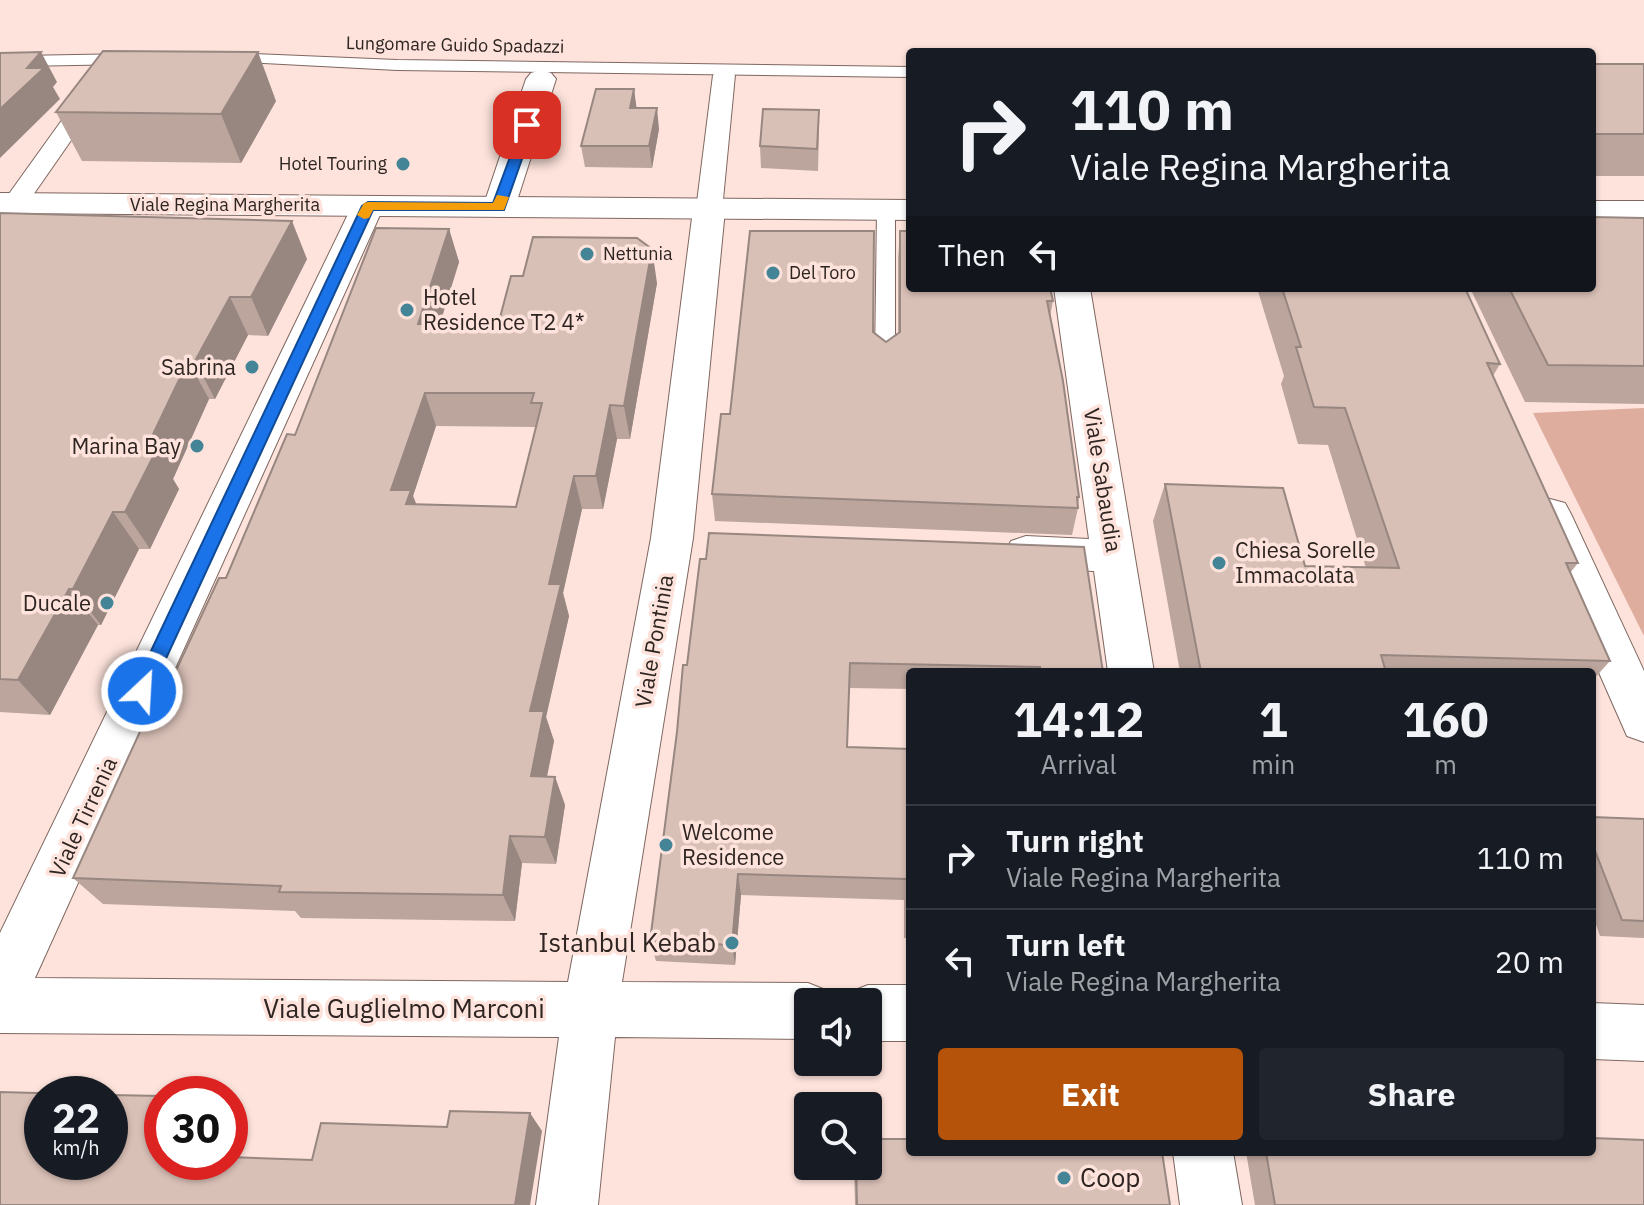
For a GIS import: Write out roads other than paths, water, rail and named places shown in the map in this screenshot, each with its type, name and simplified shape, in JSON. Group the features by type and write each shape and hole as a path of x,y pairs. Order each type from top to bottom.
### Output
{"street":[{"path":"5,210 111,68"},
{"name":"Viale Pontinia","path":"567,1205 590,1010 688,538 709,210 724,75"},
{"path":"499,207 541,79"},
{"name":"Viale Regina Margherita","path":"5,210 368,206 898,210"},
{"name":"Viale Tirrenia","path":"0,993 368,206"},
{"path":"1596,211 1644,211"},
{"name":"Viale Sabaudia","path":"1073,292 1130,668"},
{"path":"1536,484 1644,722"},
{"path":"988,551 1115,556"},
{"name":"Viale Guglielmo Marconi","path":"0,1005 794,1011"},
{"path":"882,1013 906,1013"},
{"path":"1596,1031 1644,1033"},
{"path":"1204,1156 1211,1205"}],"lane":[{"path":"0,58 21,61 145,59"},
{"name":"Lungomare Guido Spadazzi","path":"216,58 397,65 906,72"},
{"name":"Viale Regina Margherita","path":"885,360 898,210"}],"place":[{"name":"Hotel Touring","path":"403,164"},
{"name":"Nettunia","path":"587,254"},
{"name":"Del Toro","path":"773,273"},
{"name":"Hotel Residence T2 4*","path":"407,310"},
{"name":"Sabrina","path":"252,367"},
{"name":"Marina Bay","path":"197,446"},
{"name":"Chiesa Sorelle Immacolata","path":"1219,563"},
{"name":"Ducale","path":"107,603"},
{"name":"Welcome Residence","path":"666,845"},
{"name":"Istanbul Kebab","path":"732,943"},
{"name":"Coop","path":"1064,1178"}]}
